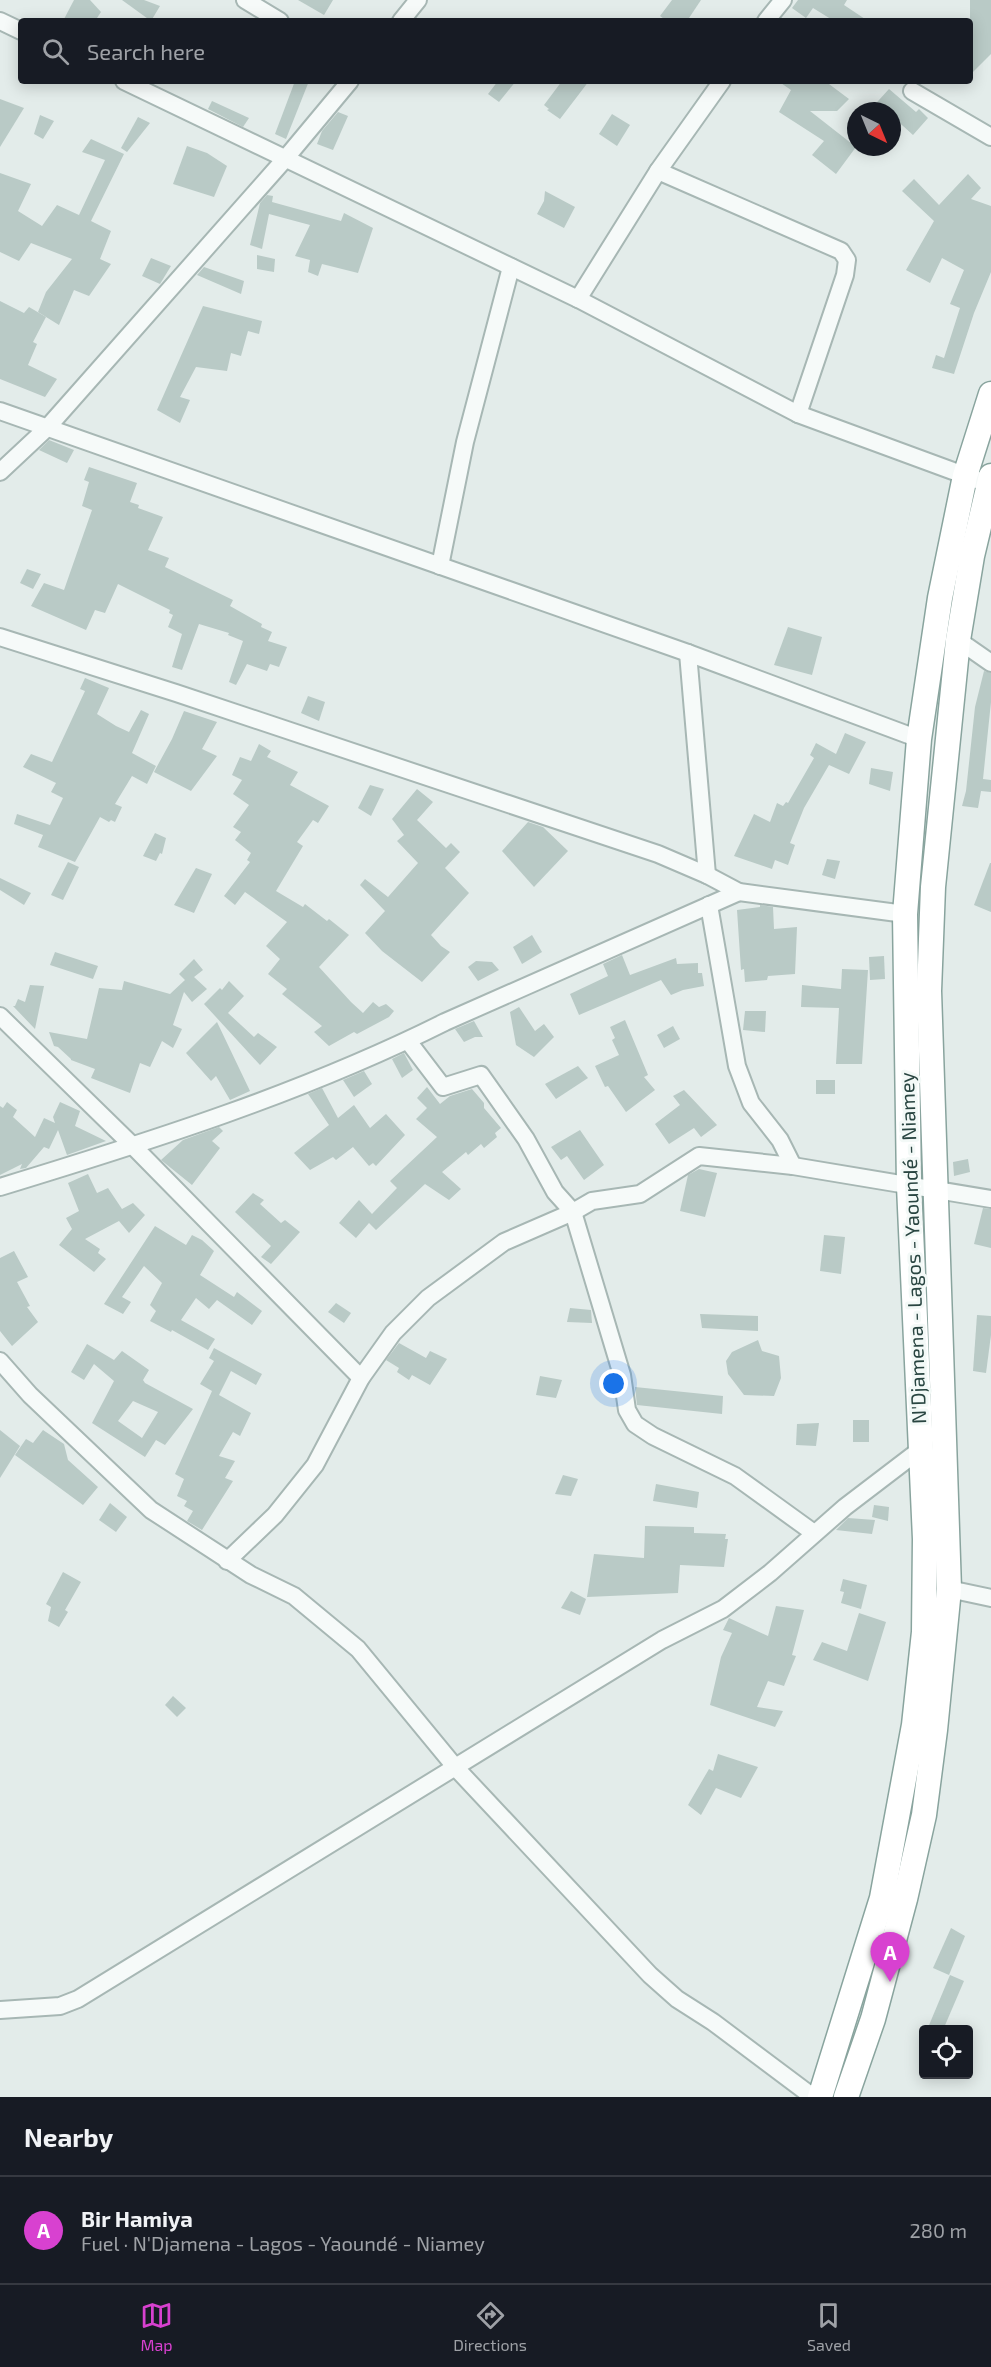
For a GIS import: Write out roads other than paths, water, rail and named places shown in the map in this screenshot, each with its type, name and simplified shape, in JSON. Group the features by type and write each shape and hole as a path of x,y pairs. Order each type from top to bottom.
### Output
{"highway":[{"name":"N'Djamena - Lagos - Yaoundé - Niamey","path":"820,2097 882,1898 914,1725 924,1632 925,1539 909,1186 905,914 919,739 940,598 965,476 991,394"},
{"name":"N'Djamena - Lagos - Yaoundé - Niamey","path":"846,2097 873,2019 905,1899 924,1815 949,1589 929,991 933,887 958,640 972,556 990,482"}],"street":[{"path":"245,0 275,18"},
{"path":"403,18 418,0"},
{"path":"768,18 783,0"},
{"path":"0,21 18,30"},
{"path":"130,84 578,299 798,414 965,476 990,482"},
{"path":"0,472 47,428 285,159 348,84"},
{"path":"578,299 658,171 720,84"},
{"path":"912,92 991,137"},
{"path":"658,171 841,251 847,260 845,275 798,414"},
{"path":"440,566 465,442 512,267"},
{"path":"0,411 688,653 919,739"},
{"path":"0,637 176,693 658,854 707,874 739,892 905,914"},
{"path":"958,640 991,663"},
{"path":"688,653 707,874"},
{"path":"0,1187 133,1146 255,1104 408,1041 445,1022 739,892"},
{"path":"709,905 737,1066 751,1103 780,1140 793,1166"},
{"path":"0,1016 133,1146 361,1378"},
{"path":"408,1041 443,1087 481,1075 526,1139 555,1192 573,1212 619,1366 627,1410 635,1424 653,1436 735,1476 814,1533"},
{"path":"228,1561 275,1515 315,1465 361,1378 393,1333 428,1298 504,1242 573,1212 592,1201 640,1194 699,1156 793,1166 909,1186 936,1188 991,1199"},
{"path":"0,1361 30,1395 151,1510 251,1575 294,1596 358,1649 456,1768 650,1975 677,1999 712,2022 813,2097"},
{"path":"0,2010 60,2006 78,1999 662,1640 723,1609 845,1507 921,1449"},
{"path":"949,1589 991,1598"}],"place":[{"name":"Bir Hamiya","path":"890,1982"}]}
